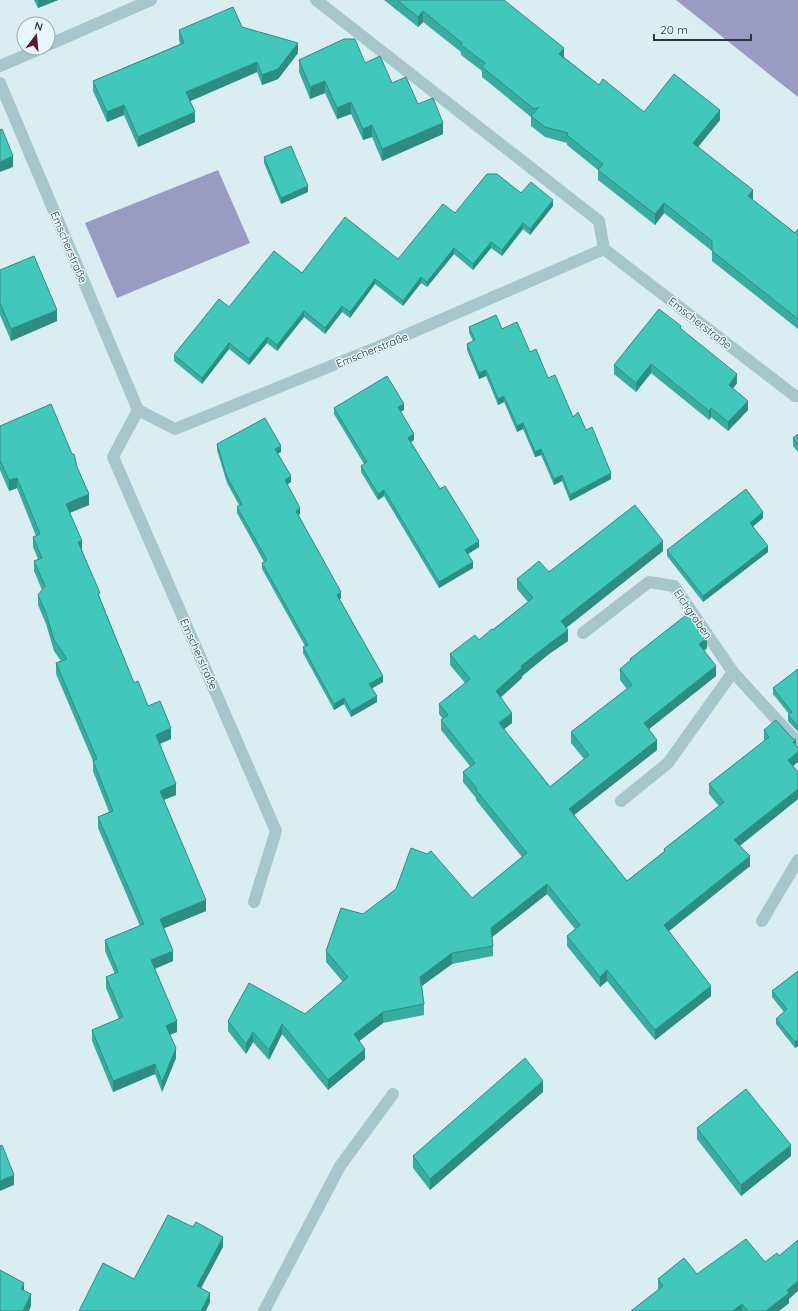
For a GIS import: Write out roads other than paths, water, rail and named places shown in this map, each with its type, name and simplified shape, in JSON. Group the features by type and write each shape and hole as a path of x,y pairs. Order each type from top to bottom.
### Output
{"street":[{"path":"56,42 151,0"},
{"path":"316,0 599,221 604,249"},
{"path":"0,66 23,56"},
{"name":"Emscherstraße","path":"0,83 138,410 175,429 384,345 604,249 796,396"},
{"name":"Emscherstraße","path":"138,410 113,456 276,831 254,902"},
{"name":"Elchgraben","path":"583,634 649,582 674,586 733,672 798,743"},
{"path":"621,801 668,763 733,672"},
{"path":"762,921 798,860"},
{"path":"264,1311 340,1166 393,1094"}]}
